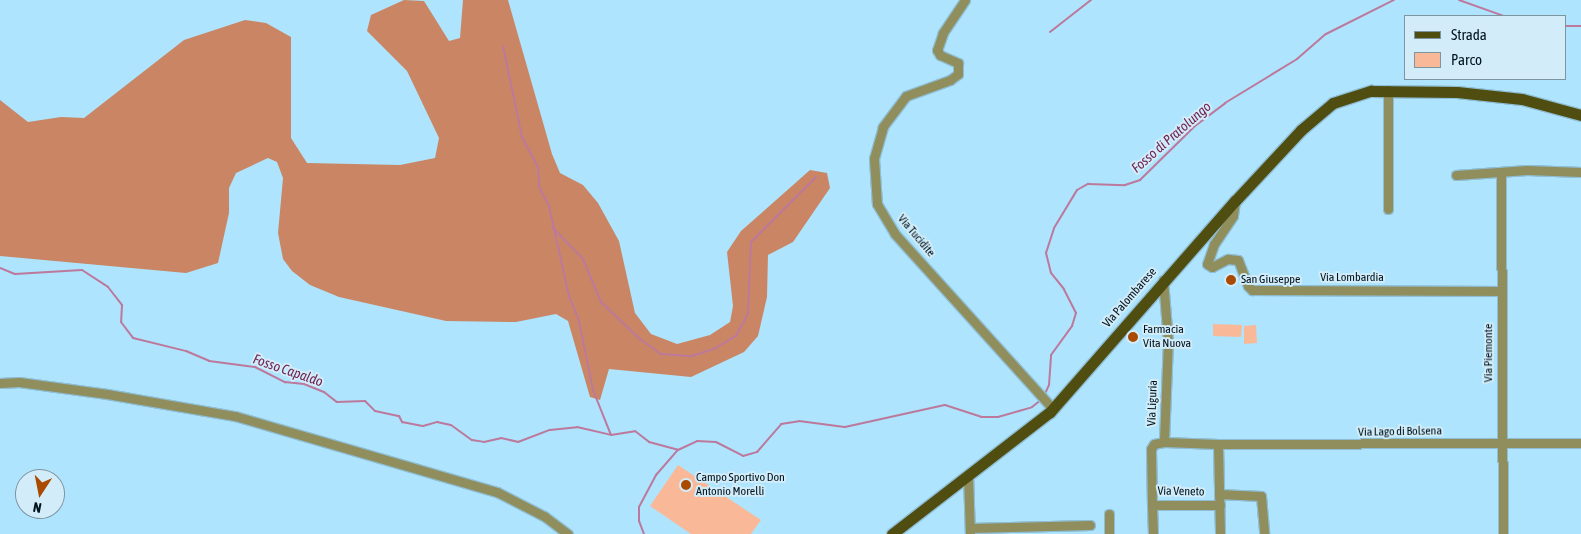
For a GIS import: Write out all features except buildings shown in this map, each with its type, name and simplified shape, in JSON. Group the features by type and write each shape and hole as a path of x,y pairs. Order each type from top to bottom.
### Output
{"main road":[{"name":"Via Palombarese","path":"892,534 968,476 1050,406 1235,201 1326,108 1352,95 1388,90 1492,94 1542,103 1581,115"}],"street":[{"name":"Via Tucidite","path":"965,0 943,33 937,50 940,55 958,63 958,74 950,80 914,91 898,104 875,146 874,189 877,204 896,234 1050,406"},
{"path":"1388,90 1388,209"},
{"name":"Via Piemonte","path":"1501,172 1503,534"},
{"path":"1456,174 1581,172"},
{"name":"Via Lombardia","path":"1235,201 1233,216 1211,250 1207,264 1212,267 1228,259 1238,260 1248,286 1252,290 1502,291"},
{"name":"Via Liguria","path":"1163,280 1168,341 1164,442 1218,444"},
{"path":"0,383 19,382 107,394 235,416 488,489 516,500 568,534"},
{"name":"Via Veneto","path":"1164,442 1154,444 1151,449 1152,506 1220,505"},
{"path":"1218,444 1220,534"},
{"name":"Via Lago di Bolsena","path":"1218,444 1581,444"},
{"path":"968,476 970,531 1090,524"},
{"path":"1219,494 1261,496 1264,534"},
{"path":"1152,506 1153,534"},
{"path":"1108,514 1109,534"}],"green space":[{"path":"1213,324 1242,325 1241,337 1213,336"},
{"path":"1256,325 1257,343 1244,344 1244,326"},
{"name":"Campo Sportivo Don Antonio Morelli","path":"678,465 761,520 751,534 691,534 650,506"}],"shaded area":[{"path":"404,0 424,1 449,41 460,38 463,0 508,0 552,154 560,173 583,185 598,203 619,241 635,313 651,334 677,344 710,335 730,322 733,306 727,252 741,231 810,170 827,173 830,188 793,242 768,255 767,297 758,336 744,352 691,377 609,369 600,400 590,397 568,321 556,314 516,322 446,321 339,297 310,285 292,271 283,259 278,233 283,178 277,162 268,158 236,173 229,188 229,213 218,263 186,273 0,256 0,100 28,122 61,117 84,118 184,40 245,20 266,23 291,37 291,138 307,163 400,165 435,158 439,138 407,71 367,31 371,15"}],"waterway":[{"path":"1050,32 1091,0"},
{"name":"Fosso di Pratolungo","path":"1044,396 1049,385 1051,355 1072,326 1076,313 1064,289 1051,273 1046,253 1054,228 1077,190 1088,184 1125,185 1140,180 1195,126 1225,103 1297,59 1326,34 1394,0"},
{"name":"Fosso di Pratolungo","path":"1459,0 1501,15"},
{"name":"Fosso di Pratolungo","path":"1566,26 1581,26"},
{"path":"503,46 522,137 538,167 539,187 549,206 569,296 579,321 593,390 611,435"},
{"path":"552,227 583,259 601,302 640,339 661,354 692,356 714,349 736,336 748,313 751,242 816,177"},
{"name":"Fosso Capaldo","path":"0,268 15,274 82,270 108,287 122,305 121,322 133,338 186,351 209,361 255,367 285,382 304,384 324,392 337,402 365,401 375,411 399,416 402,422 423,426 437,422 451,425 472,440 484,442 501,438 518,442 550,430 577,427 611,435 635,431 649,442 678,450"},
{"name":"Fosso di Pratolungo","path":"644,534 639,521 639,507 656,475 678,450 697,441 716,442 743,456 757,452 781,424 799,421 845,427 945,405 981,417 998,417 1032,407 1041,400"}],"place":[{"name":"San Giuseppe","path":"1231,280"},
{"name":"Farmacia Vita Nuova","path":"1133,337"},
{"name":"Campo Sportivo Don Antonio Morelli","path":"686,485"}]}
